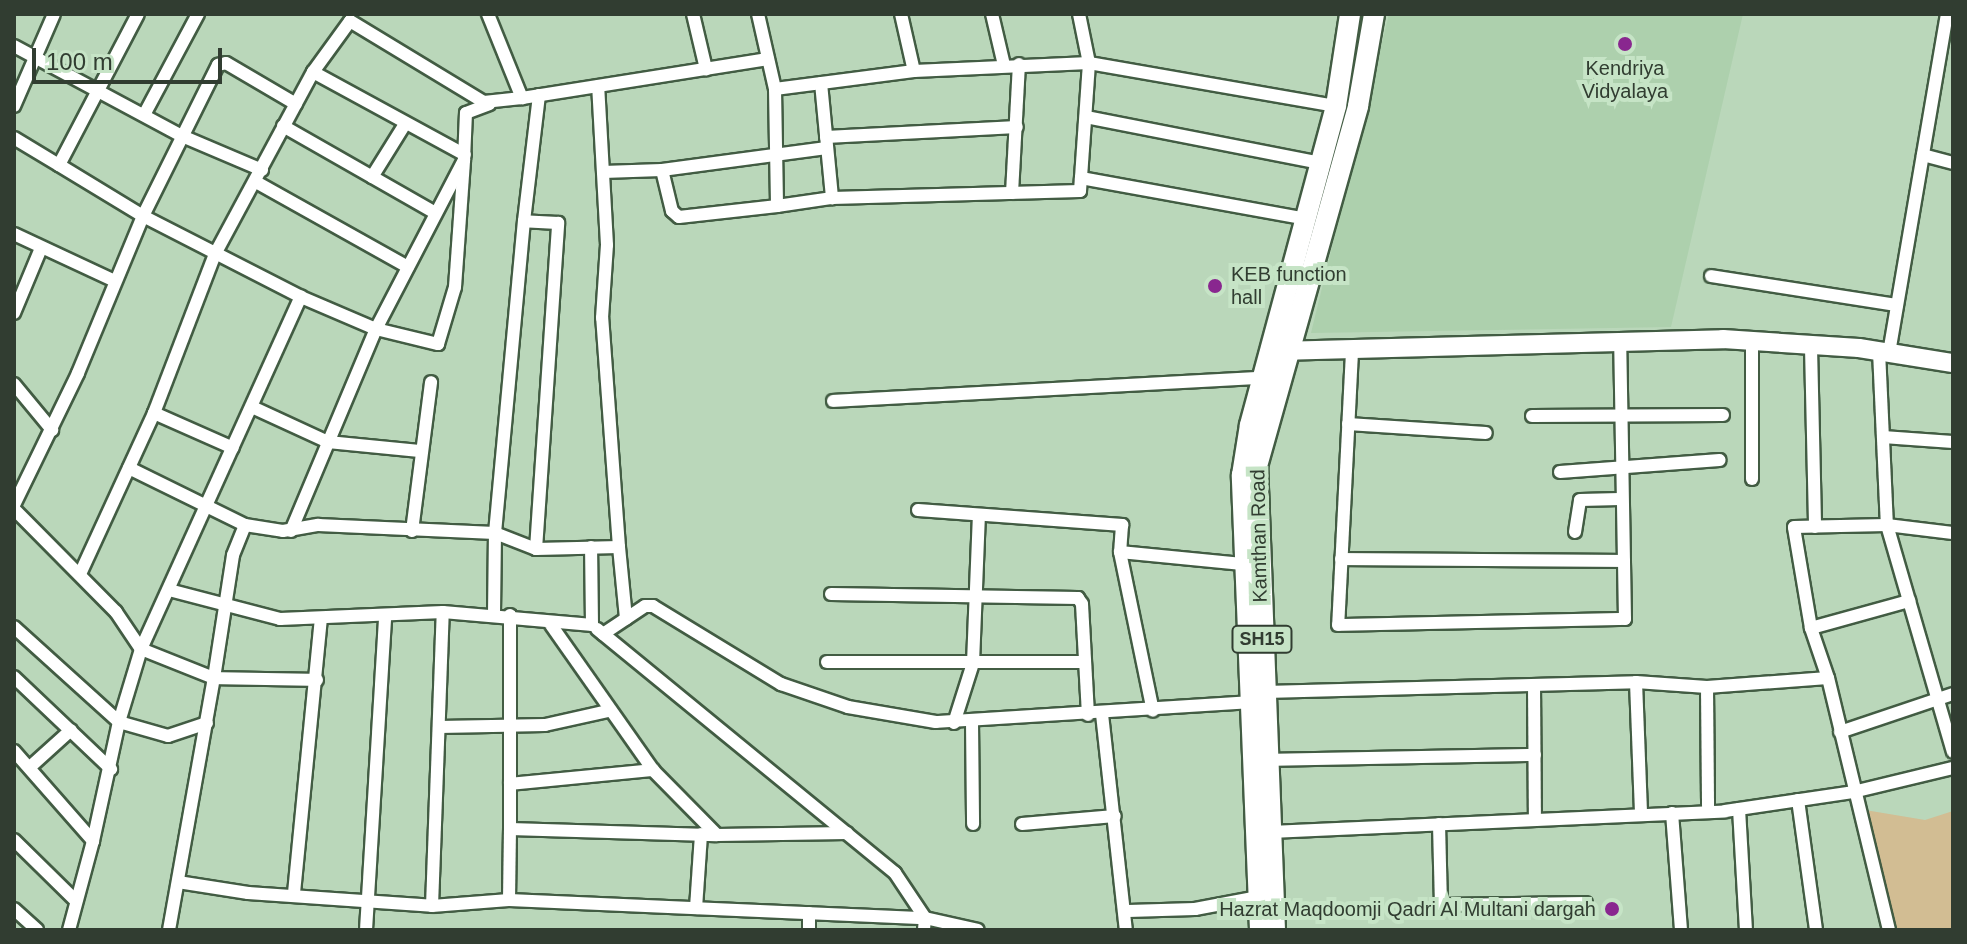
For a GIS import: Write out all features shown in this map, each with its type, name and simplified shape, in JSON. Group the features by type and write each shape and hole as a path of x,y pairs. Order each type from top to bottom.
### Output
{"main road":[{"name":"Kamthan Road","path":"1275,930 1266,896 1258,708 1257,466 1306,219 1336,106 1350,14"},
{"name":"Kamthan Road","path":"1260,930 1271,832 1268,760 1258,708 1242,564 1242,475 1264,378 1278,351 1358,106 1374,14"},
{"path":"1278,351 1352,352 1620,342 1752,342 1884,352 1953,363"}],"street":[{"path":"14,106 54,14"},
{"path":"59,165 138,14"},
{"path":"144,115 198,14"},
{"path":"488,14 522,98"},
{"path":"693,14 706,69"},
{"path":"758,14 775,89 777,206"},
{"path":"901,14 914,71"},
{"path":"992,14 1004,65"},
{"path":"662,170 672,211 679,217 832,198 1080,191 1089,63 1079,14"},
{"path":"1947,14 1897,305 1884,352 1883,437 1887,525 1953,752"},
{"path":"80,574 154,413 215,254 313,72 350,21 489,104"},
{"path":"14,46 259,176 408,267"},
{"path":"14,138 143,216 301,297 376,329 442,341 456,276 466,113 489,104 522,98 768,59"},
{"path":"296,104 220,63 143,216 52,430 14,507 80,574 141,649 214,678 317,680"},
{"path":"775,89 914,71 1089,63 1336,106"},
{"path":"1012,193 1019,64"},
{"path":"1937,71 1953,75"},
{"path":"313,72 465,158"},
{"path":"821,83 832,198"},
{"path":"598,86 607,245 602,318 626,619"},
{"path":"494,614 495,533 539,95"},
{"path":"1086,117 1321,163"},
{"path":"372,177 405,124"},
{"path":"283,126 434,212"},
{"path":"603,172 662,170 776,155 827,142 1017,127"},
{"path":"1923,155 1953,163"},
{"path":"291,531 376,329 434,212 465,158"},
{"path":"1081,178 1306,219"},
{"path":"524,221 558,223 536,549"},
{"path":"14,234 115,281"},
{"path":"14,313 41,248"},
{"path":"1711,276 1897,305"},
{"path":"69,930 111,769 119,722 141,649 301,297"},
{"path":"1352,352 1338,625 1625,619 1620,499 1620,342"},
{"path":"1752,342 1752,479"},
{"path":"1811,347 1815,527"},
{"path":"833,401 1264,378"},
{"path":"412,531 431,382"},
{"path":"14,384 52,430"},
{"path":"252,407 328,442 420,451"},
{"path":"154,413 233,448"},
{"path":"1532,416 1723,415"},
{"path":"1348,424 1486,433"},
{"path":"1883,437 1953,442"},
{"path":"1560,472 1620,470 1720,460"},
{"path":"129,468 245,525 291,531 318,525 495,533 536,549 619,547"},
{"path":"1575,532 1580,500 1620,499"},
{"path":"918,510 1122,525 1120,552 1153,711"},
{"path":"954,723 973,663 979,515"},
{"path":"169,930 207,723 233,555 245,525"},
{"path":"1889,930 1853,792 1828,678 1811,628 1794,527 1887,525 1953,534"},
{"path":"591,547 592,625"},
{"path":"1120,552 1242,564"},
{"path":"1341,559 1624,561"},
{"path":"169,590 225,608 280,619 443,612 510,615 551,625 592,625 895,873 924,924"},
{"path":"831,594 976,593 1078,598 1088,715"},
{"path":"1811,628 1909,601"},
{"path":"603,634 645,606 661,609 781,684 848,707 954,723 1258,708 1534,685 1636,682 1707,687 1828,678"},
{"path":"432,906 443,612"},
{"path":"509,900 510,784 506,728 510,615"},
{"path":"366,930 385,616"},
{"path":"294,893 321,618"},
{"path":"551,625 608,711 653,770 717,835"},
{"path":"14,627 119,722 168,736 207,723"},
{"path":"827,662 1085,662"},
{"path":"14,677 111,769"},
{"path":"1636,682 1641,815"},
{"path":"1534,685 1535,820"},
{"path":"1707,687 1708,811"},
{"path":"1840,732 1953,694"},
{"path":"439,727 506,728 608,711"},
{"path":"1102,714 1128,911 1126,930"},
{"path":"972,722 973,824"},
{"path":"30,767 71,730"},
{"path":"14,751 93,841"},
{"path":"1268,760 1535,755"},
{"path":"1271,832 1739,809 1853,792 1953,768"},
{"path":"510,784 653,770"},
{"path":"1798,800 1816,930"},
{"path":"1739,809 1746,930"},
{"path":"1672,813 1681,930"},
{"path":"1022,824 1115,816"},
{"path":"1439,824 1441,905 1586,903"},
{"path":"510,829 717,835 847,833"},
{"path":"696,908 701,834"},
{"path":"14,840 76,901"},
{"path":"178,882 432,906 509,900 696,908 868,916 978,930"},
{"path":"1128,911 1195,909 1266,896"},
{"path":"809,913 809,930"},
{"path":"867,930 868,916"},
{"path":"17,918 37,930"}],"shaded area":[{"path":"1389,14 1743,14 1671,327 1311,333"},
{"path":"1859,809 1925,820 1953,811 1953,930 1897,930"}],"place":[{"name":"Kendriya Vidyalaya","path":"1625,44"},
{"name":"KEB function hall","path":"1215,286"},
{"name":"Hazrat Maqdoomji Qadri Al Multani dargah","path":"1612,909"}]}
